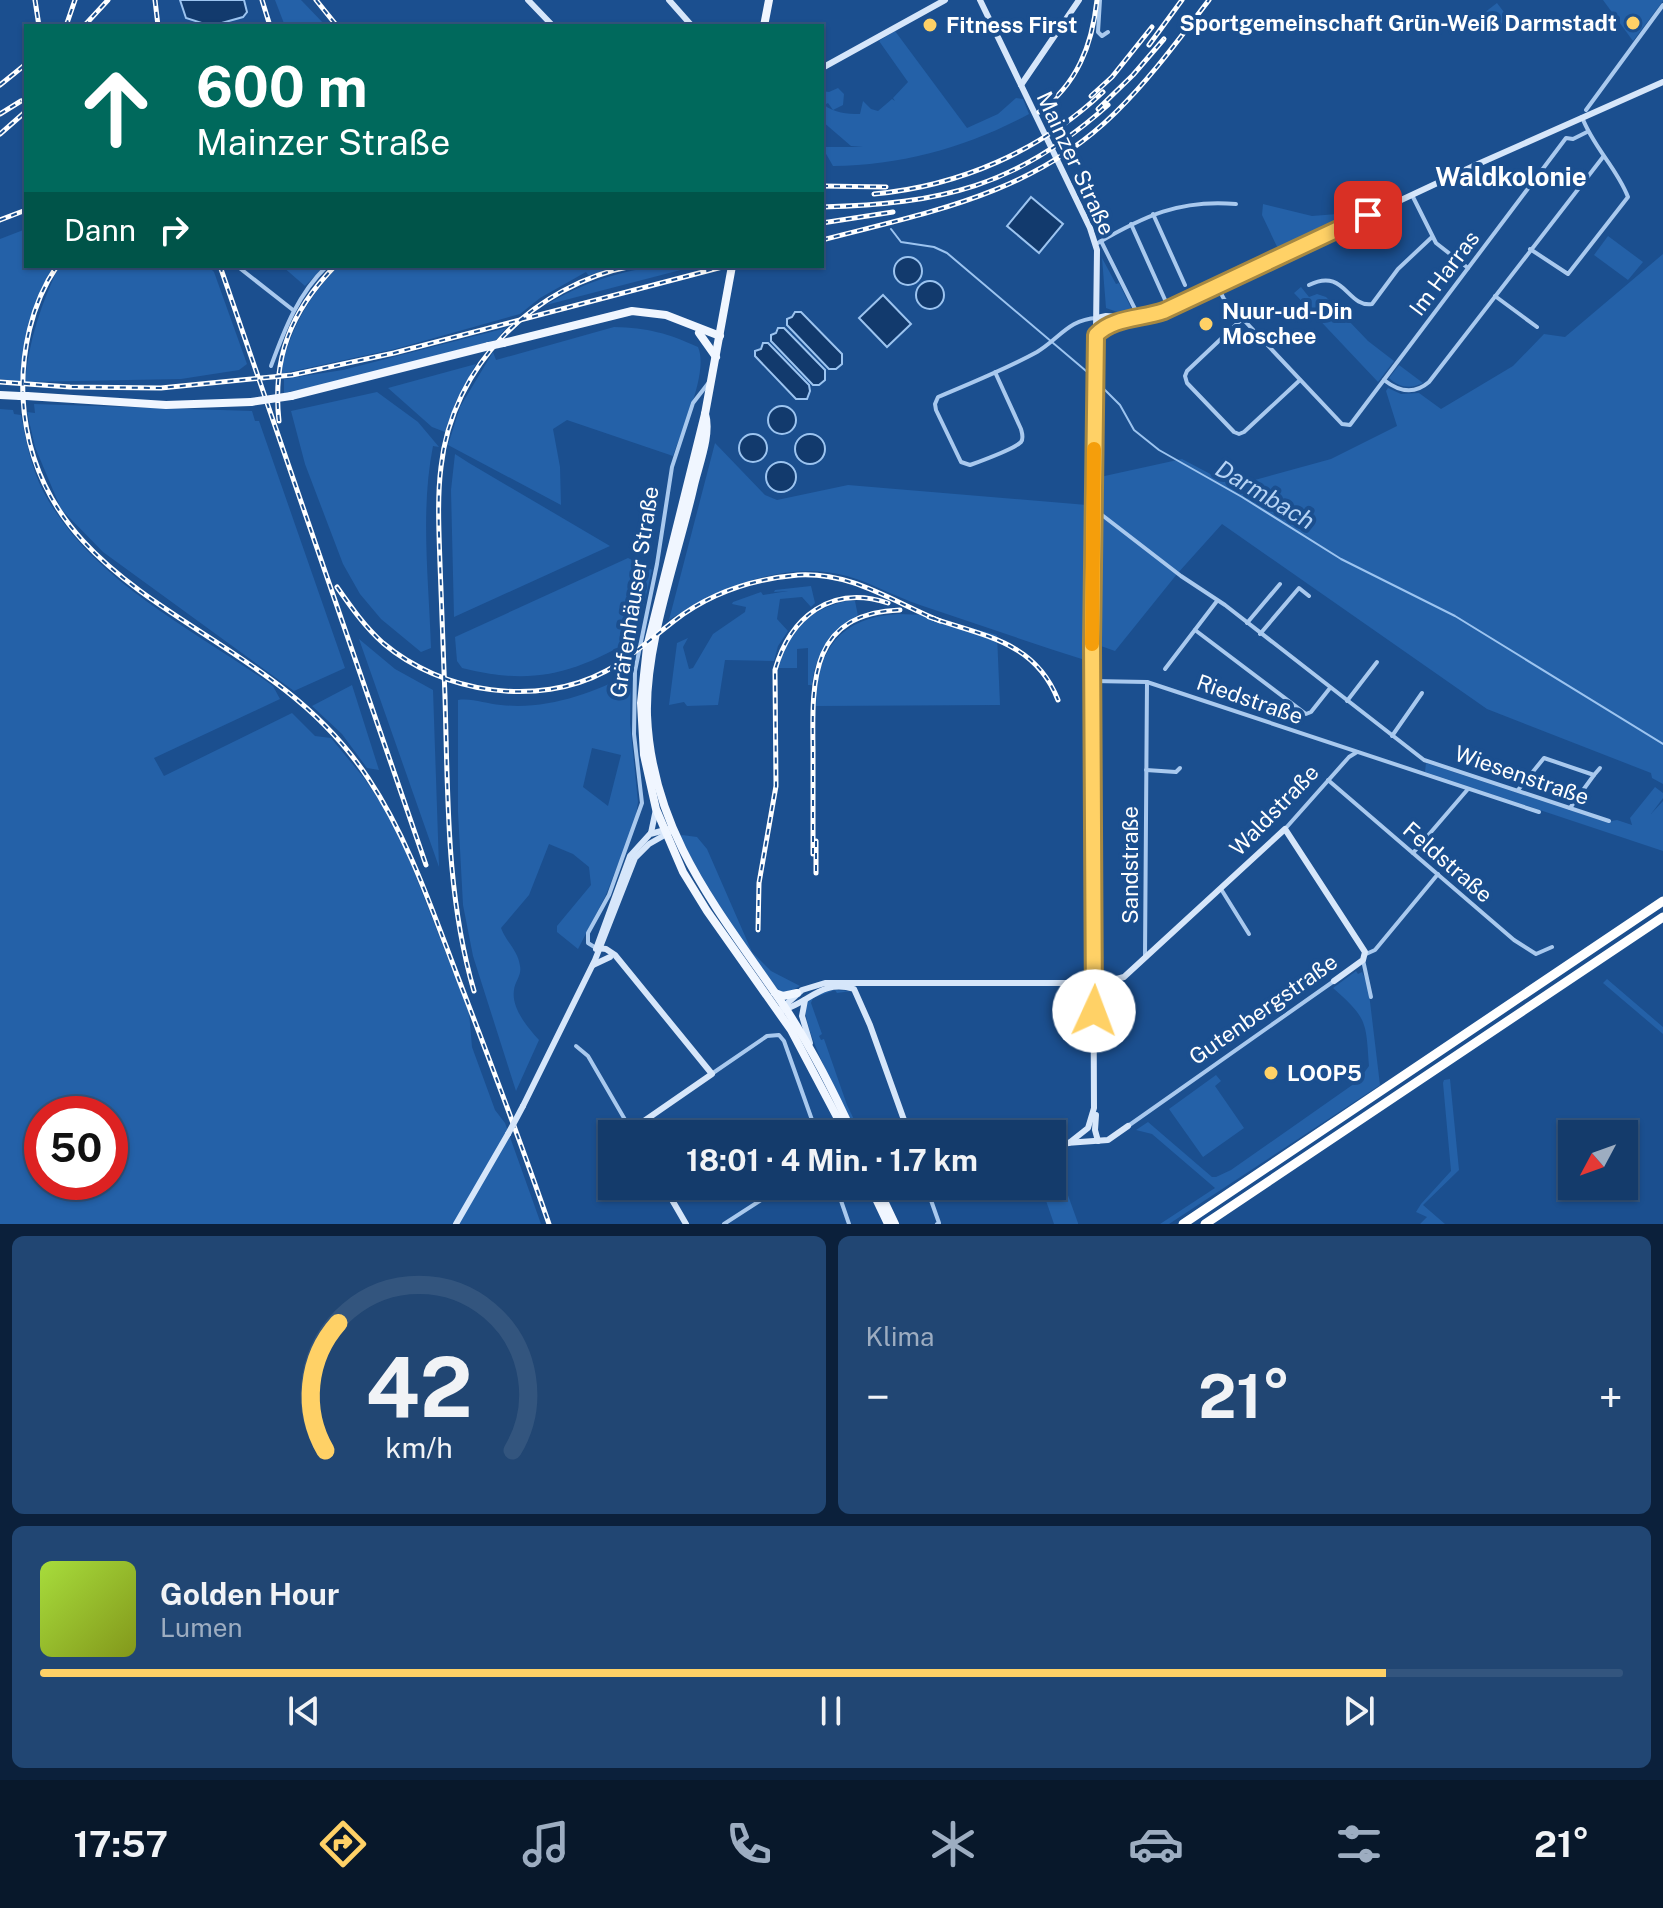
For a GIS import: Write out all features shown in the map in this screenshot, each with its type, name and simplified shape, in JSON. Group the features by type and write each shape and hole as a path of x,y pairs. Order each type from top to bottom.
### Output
{"highway":[{"path":"1184,1223 1663,901"},
{"path":"1205,1224 1663,917"}],"main road":[{"path":"528,0 551,24"},
{"path":"669,0 687,24"},
{"path":"764,24 769,0"},
{"path":"824,67 945,0"},
{"path":"980,0 1021,85"},
{"name":"Mainzer Straße","path":"1079,0 1021,85 1098,242 1092,658 1096,968 1094,1108 1098,1141"},
{"name":"Mainzer Straße","path":"1014,71 1030,69"},
{"path":"1097,318 1113,319 1164,311 1584,114 1663,82"},
{"path":"732,268 705,414 643,669 642,737 656,809 683,872 707,911 783,1009 813,1054 846,1120"},
{"path":"1097,300 1113,319"},
{"path":"701,331 725,314"},
{"path":"0,395 166,405 251,402 291,396 605,316 651,316 720,338"},
{"path":"1096,335 1113,319"},
{"path":"701,331 716,357"},
{"path":"705,414 708,422 700,460 654,641 648,686 648,726 654,764 667,832 774,992 839,1120"},
{"path":"582,984 599,949 628,861 650,834 656,809"},
{"path":"1285,829 1365,957"},
{"name":"Waldstraße","path":"1117,980 1144,959 1285,829"},
{"path":"650,834 667,832"},
{"path":"456,1224 523,1106 607,932 635,858 667,832"},
{"path":"607,932 605,944 612,956"},
{"path":"599,949 623,965 712,1074 649,1120"},
{"path":"1069,983 1087,975 1094,955"},
{"path":"593,965 612,956"},
{"name":"Gutenbergstraße","path":"1334,981 1365,957"},
{"path":"1096,968 1104,976 1117,980"},
{"path":"774,992 783,996 821,984 1117,980"},
{"path":"1069,983 1090,997 1093,1015"},
{"path":"870,1025 862,993 871,984"},
{"path":"783,1009 833,987 849,987 856,991 904,1120"},
{"path":"783,1009 797,993"},
{"path":"809,995 802,1011 813,1054"},
{"path":"1069,1143 1088,1128 1094,1108"},
{"name":"Gutenbergstraße","path":"1066,1143 1111,1138 1128,1126"},
{"path":"672,1200 686,1224"},
{"path":"877,1200 888,1224"},
{"path":"884,1200 895,1224"}],"street":[{"path":"1100,0 1098,31 1103,36 1108,32"},
{"path":"1530,249 1565,274 1573,270 1628,197 1587,132 1584,114 1663,5"},
{"path":"1561,127 1566,138 1573,139 1587,132"},
{"name":"Im Harras","path":"1300,380 1347,426 1566,138"},
{"path":"1384,380 1404,390 1424,386 1603,157"},
{"path":"1412,195 1432,237 1468,268"},
{"path":"1138,316 1098,242 1153,213 1208,202 1236,204"},
{"path":"1153,213 1185,285"},
{"path":"1131,224 1166,302"},
{"path":"1309,285 1321,280 1335,282 1361,303 1370,305 1377,300 1398,269 1432,237"},
{"path":"240,268 293,310"},
{"path":"271,366 293,310 305,290 325,268"},
{"path":"1217,286 1223,298 1300,380 1239,434 1187,383 1185,376 1242,319"},
{"path":"1495,296 1537,327"},
{"path":"995,372 1023,437 1020,442 970,465 965,464 961,462 935,404 938,397 1046,346 1070,325 1097,318"},
{"name":"Gräfenhäuser Straße","path":"599,949 588,943 588,933 609,895 642,803 634,734 635,671 657,564 672,467 693,403 712,379"},
{"name":"Wiesenstraße","path":"1093,514 1102,515 1424,760 1609,821"},
{"path":"1247,623 1280,584"},
{"path":"1260,634 1299,588 1309,596"},
{"path":"1165,669 1217,601"},
{"path":"1195,630 1306,714 1330,688"},
{"path":"1347,701 1377,662"},
{"path":"1093,681 1147,682"},
{"name":"Riedstraße","path":"1147,682 1539,812"},
{"name":"Sandstraße","path":"1144,959 1147,682"},
{"path":"1392,736 1422,693"},
{"path":"1341,746 1346,761"},
{"name":"Waldstraße","path":"1285,829 1352,754 1359,752"},
{"path":"1518,790 1544,758 1594,775"},
{"name":"Wiesenstraße","path":"1419,772 1424,760"},
{"path":"1146,770 1176,772 1180,768"},
{"path":"1570,808 1600,768"},
{"name":"Feldstraße","path":"1328,780 1514,940 1536,954 1552,947"},
{"path":"1413,853 1468,789"},
{"name":"Gutenbergstraße","path":"1365,957 1375,950 1438,874"},
{"path":"1221,889 1249,934"},
{"path":"1365,957 1371,997"},
{"name":"Gutenbergstraße","path":"1128,1126 1334,981"},
{"path":"712,1074 767,1036 777,1034 784,1041 812,1120"},
{"path":"576,1046 588,1056 625,1120"},
{"path":"724,1224 761,1200"},
{"path":"841,1200 849,1224"},
{"path":"931,1200 937,1224"}],"shaded area":[{"path":"180,0 244,0 247,12 243,17 218,24 205,24 186,18"},
{"path":"275,0 301,0 324,24 284,24"},
{"name":"Sportgemeinschaft Grün-Weiß Darmstadt","path":"1603,0 1663,0 1663,1 1633,41"},
{"path":"1497,3 1510,20 1492,33 1480,16"},
{"path":"895,31 967,128 998,114 1016,98 1023,99 1029,114 982,136 934,152 885,162 833,166 825,152 826,147 863,147 851,146 824,123 824,105 832,110 860,114 863,101 878,111 892,99 895,101 893,98 908,82 879,41"},
{"path":"838,88 844,94 843,105 833,110 828,103 824,105 824,91"},
{"path":"1031,197 1063,224 1039,253 1007,226"},
{"path":"1263,204 1312,216 1337,214 1340,223 1280,253 1262,215"},
{"path":"24,230 24,268 53,268 30,322 21,382 0,379 0,239"},
{"path":"1608,236 1643,262 1628,280 1594,255"},
{"path":"1663,254 1663,784 1652,778 1651,773 1487,709 1222,524 1115,651 1098,645 1100,477 1182,459 1233,486 1331,459 1397,426 1386,391 1388,388 1401,394 1419,393 1441,409 1513,366 1544,334 1565,337"},
{"path":"908,257 918,261 922,271 918,281 908,285 898,281 894,271 898,261"},
{"path":"1102,258 1116,284 1119,283 1134,314 1106,308"},
{"path":"58,268 210,268 247,364 239,370 181,379 25,382 29,351"},
{"path":"284,268 323,268 305,286"},
{"path":"337,268 611,268 589,276 586,272 540,298 520,314 395,349 280,374 301,316"},
{"path":"648,268 688,268 546,305 573,290"},
{"path":"930,281 940,285 944,295 940,305 930,309 920,305 916,295 920,285"},
{"path":"1301,287 1309,297 1317,294 1326,297 1368,341 1394,361 1378,382 1294,293"},
{"path":"883,295 911,324 887,347 859,318"},
{"path":"795,312 801,312 842,354 842,364 836,369 829,369 787,325 787,319"},
{"path":"614,327 657,332 698,347 700,371 697,385 673,456 567,420 553,429 560,467 561,505 448,445 460,407 493,352 496,360"},
{"path":"506,328 496,340 284,393 284,379 343,370"},
{"path":"778,328 784,328 825,370 825,380 819,385 813,385 771,341 771,335"},
{"path":"763,343 768,343 809,385 807,399 796,399 755,356 755,351 761,349"},
{"path":"476,364 456,401 445,432 432,427 388,388"},
{"path":"1399,365 1423,383 1405,386 1389,378"},
{"path":"377,392 418,422 439,447 433,446 427,496 431,648 421,652 381,619 360,594 343,564 305,464 291,411"},
{"path":"34,404 252,411 255,421 259,421 345,668 294,691 103,552 61,509 35,447 27,412 35,413"},
{"path":"782,406 792,410 796,420 792,430 782,434 772,430 768,420 772,410"},
{"path":"0,409 13,410 14,414 21,415 32,463 43,491 88,552 146,601 273,686 280,699 154,758 164,776 292,713 315,736 331,738 389,815 469,1012 472,1047 495,1110 505,1123 541,1224 0,1224"},
{"path":"753,434 763,438 767,448 763,458 753,462 743,458 739,448 743,438"},
{"path":"810,434 816,435 824,443 824,455 816,463 810,464 804,463 796,455 795,449 796,443 804,435"},
{"path":"715,443 765,495 777,500 848,485 1087,505 1088,661 920,605 856,579 823,572 800,571 754,580 710,597 669,620"},
{"path":"455,454 610,546 454,617 451,490"},
{"path":"781,462 787,463 795,471 795,483 787,491 781,492 775,491 767,483 766,477 767,471 775,463"},
{"path":"628,558 652,570 636,637 573,668 532,676 510,676 462,668 457,661 455,637"},
{"path":"811,586 815,603 811,607 802,597 780,599 777,619 788,631 778,646 774,661 725,660 718,705 687,706 684,702 669,705 677,643 688,638 683,647 689,669 693,668 713,634 745,612 746,607 733,602 761,592 763,595 788,591 775,590"},
{"path":"855,601 858,616 840,629 826,645 817,663 812,685 808,685 808,648 797,649 797,668 778,668 787,643 802,624 821,610"},
{"path":"898,614 927,615 997,635 1000,705 816,706 821,668 836,640 847,629 861,622"},
{"path":"359,639 395,669 433,690 439,867"},
{"path":"631,673 630,723 638,802 635,822 605,897 578,949 557,932 557,926 591,885 589,867 573,854 549,844 529,895 501,928 520,966 514,990 515,1004 525,1024 539,1040 516,1091 473,956 463,905 458,812 458,700 518,706 552,703","holes":["592,748 621,755 608,806 583,787"]},
{"path":"352,685 379,770 367,768 342,734 312,706"},
{"path":"1426,763 1606,822 1617,820 1632,825 1630,818 1655,787 1663,793 1663,798 1651,814 1663,801 1663,851 1425,772"},
{"path":"680,837 697,837 707,849 752,952 771,971 800,986 787,993 778,991 714,902"},
{"path":"1356,971 1358,974 1362,972 1368,985 1380,1085 1169,1224 1160,1224 1215,1188 1152,1134 1136,1130 1148,1122 1212,1177 1216,1177 1231,1170 1358,1081 1369,1066 1363,1021 1333,988"},
{"path":"1607,979 1663,1027 1663,1034 1603,983"},
{"path":"835,990 813,998 811,1003 822,1034 819,1036 821,1040 824,1039 854,1120 851,1120 824,1066 809,1027 807,1002 819,993"},
{"path":"1216,1075 1221,1081 1215,1086 1244,1128 1203,1157 1169,1109"},
{"path":"1450,1079 1459,1170 1423,1205 1445,1224 1420,1224 1427,1217 1416,1212 1451,1171 1443,1083"},
{"path":"1066,1190 1078,1224 1054,1224 1046,1200 1066,1200"}],"waterway":[{"name":"Darmbach","path":"891,229 901,242 934,247 947,253 1092,376"},
{"name":"Darmbach","path":"1096,381 1120,405 1134,430 1159,450 1341,559 1455,616 1663,744"}],"railway":[{"path":"35,0 39,24"},
{"path":"67,24 75,0"},
{"path":"86,24 108,0"},
{"path":"155,0 158,24"},
{"path":"262,0 269,24"},
{"path":"316,0 335,24"},
{"path":"1039,112 1063,89 1080,63 1091,33 1097,0"},
{"path":"1149,45 1182,0"},
{"path":"824,239 940,209 1014,181 1050,163 1083,141 1128,100 1209,0"},
{"path":"1091,96 1112,77 1152,27"},
{"path":"1098,109 1164,39"},
{"path":"0,85 24,66"},
{"path":"874,194 937,183 997,162 1053,132 1103,92"},
{"path":"0,114 21,101"},
{"path":"824,207 904,201 975,186 1041,155 1108,105"},
{"path":"0,134 24,113"},
{"path":"824,186 886,187"},
{"path":"0,220 24,211"},
{"path":"824,223 893,212"},
{"path":"56,268 34,313 26,346 23,381 32,454 53,500 81,539 117,573 285,690 341,742 368,778 407,849 428,899 549,1224"},
{"path":"221,268 426,865"},
{"path":"279,421 279,377 288,337 307,300 333,268"},
{"path":"474,991 458,918 448,808 439,516 441,467 448,430 462,395 480,364 504,335 531,311 562,291 625,268"},
{"path":"0,382 161,388 292,375 394,353 718,268"},
{"path":"337,587 370,630 407,660 461,684 521,692 579,682 606,671 702,603 748,584 781,577 818,575 836,578 871,589 940,621"},
{"path":"758,930 759,883 776,786 775,670 782,651 802,620 831,602 867,598 888,603"},
{"path":"813,854 814,699 822,655 833,637 848,623 870,614 900,610"},
{"path":"929,617 987,636 1021,653 1048,680 1058,700"},
{"path":"816,841 816,873"}],"slow traffic":[{"path":"1092,644 1094,449"}],"place":[{"name":"Sportgemeinschaft Grün-Weiß Darmstadt","path":"1633,23"},
{"name":"Fitness First","path":"930,25"},
{"name":"Nuur-ud-Din Moschee","path":"1206,324"},
{"name":"LOOP5","path":"1271,1073"}],"district":[{"name":"Waldkolonie","path":"1511,177"}],"route":[{"path":"1094,1011 1092,643 1096,335 1112,322 1129,321 1164,311 1368,215"}]}
